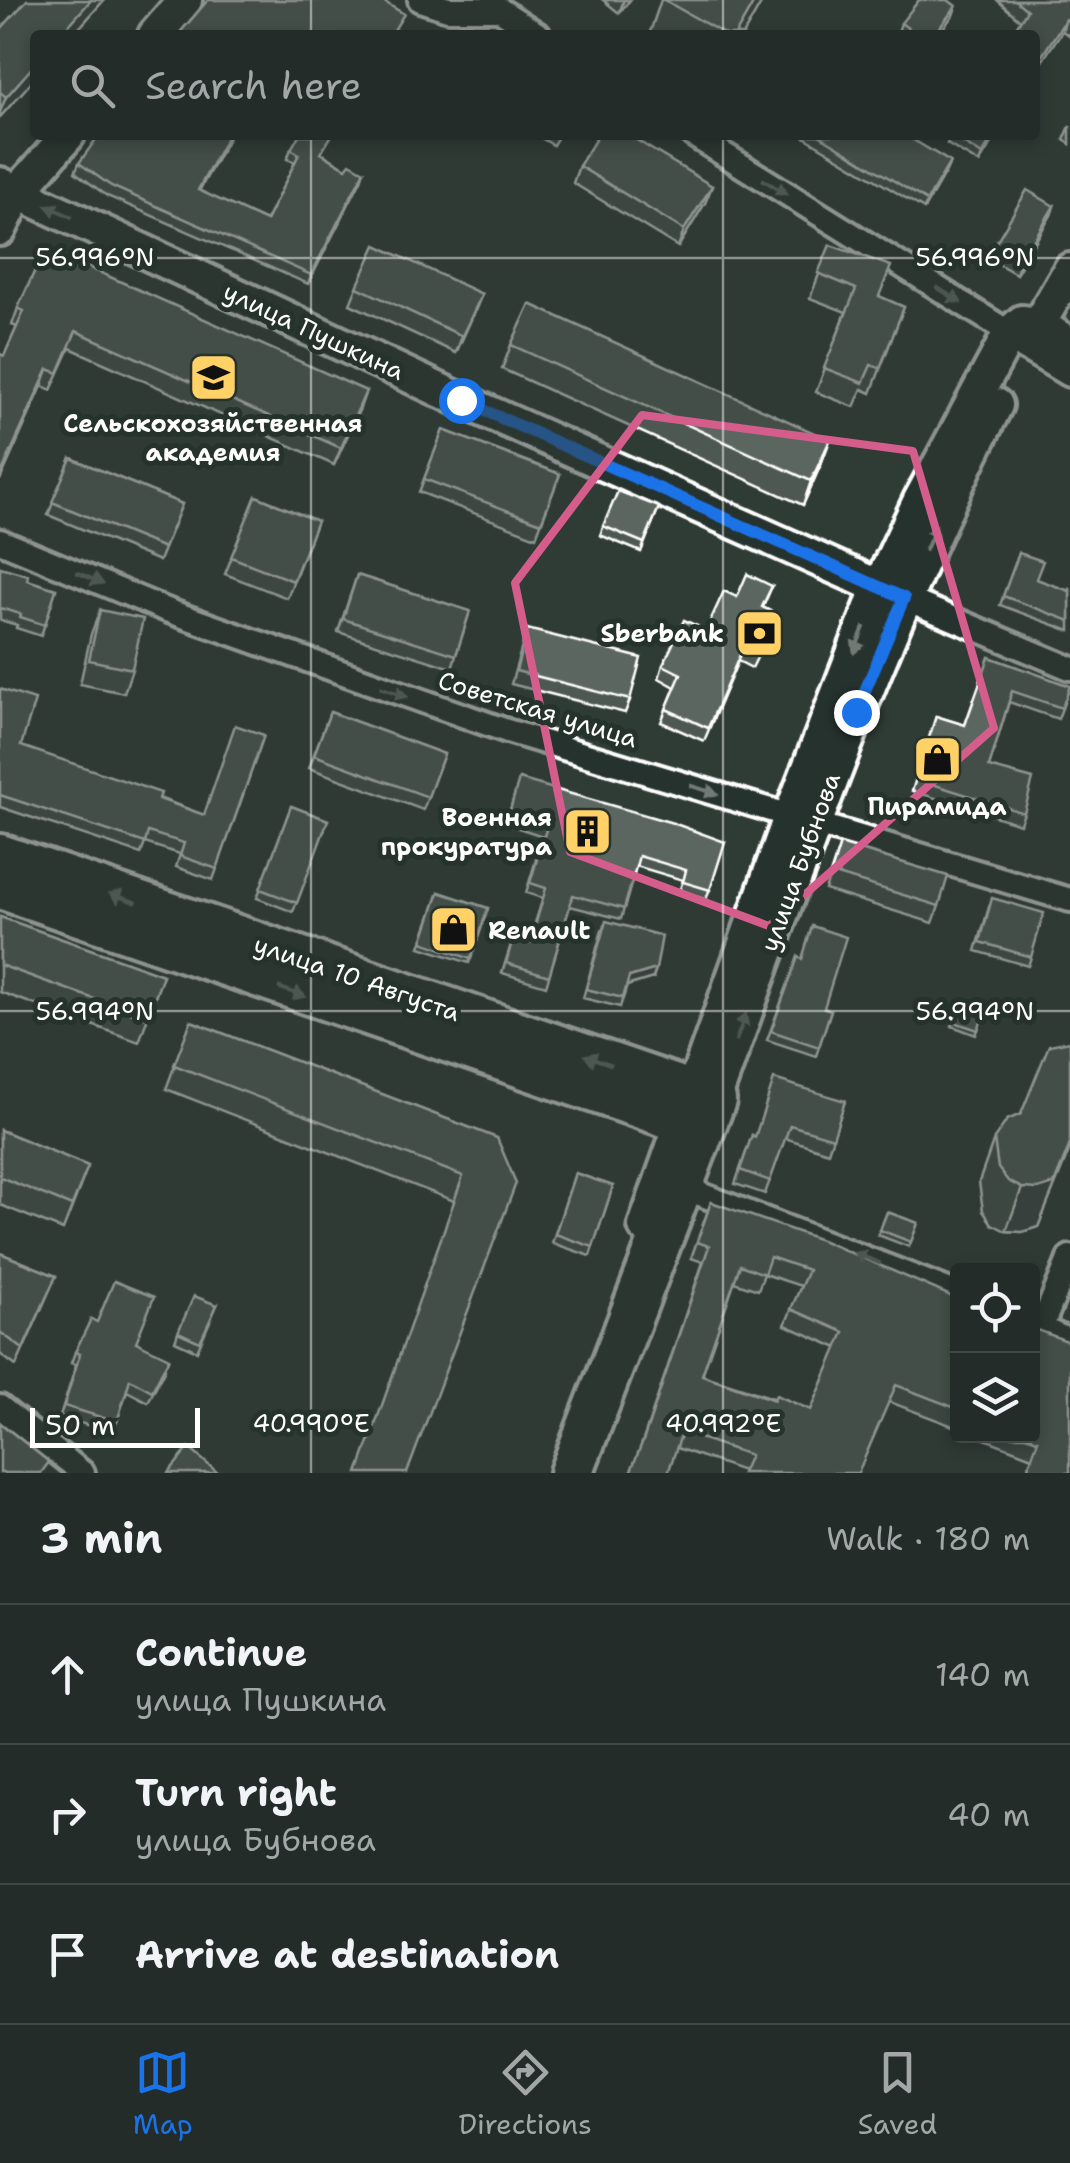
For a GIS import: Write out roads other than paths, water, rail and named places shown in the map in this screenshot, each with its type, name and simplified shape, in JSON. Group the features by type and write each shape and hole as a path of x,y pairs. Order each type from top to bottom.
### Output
{"highway":[{"name":"улица 10 Августа","path":"0,856 207,945 696,1113"},
{"name":"улица Бубнова","path":"571,1473 682,1187 696,1113"}],"main road":[{"path":"159,30 185,0"},
{"path":"0,229 9,188 62,140"},
{"name":"улица Пушкина","path":"9,188 461,400 892,593"},
{"name":"улица Бубнова","path":"550,1473 652,1208 696,1113 801,820 892,593 946,504 1025,334 1070,270"},
{"path":"1025,334 1070,344"},
{"path":"1025,334 1070,370"},
{"name":"улица 10 Августа","path":"0,892 207,945"}],"street":[{"path":"420,0 448,9 499,9 531,30"},
{"path":"701,140 1025,334"},
{"name":"Советская улица","path":"0,540 170,611 507,731 1070,900"},
{"name":"улица Пушкина","path":"892,593 1070,668"},
{"path":"682,1187 950,1291"},
{"path":"1040,1320 1070,1257"},
{"path":"1040,1327 1070,1342"},
{"path":"0,1407 83,1473"}],"place":[{"name":"Сельскохозяйственная академия","path":"213,377"},
{"name":"Sberbank","path":"759,633"},
{"name":"Пирамида","path":"937,760"},
{"name":"Военная прокуратура","path":"587,831"},
{"name":"Renault","path":"453,930"}]}
